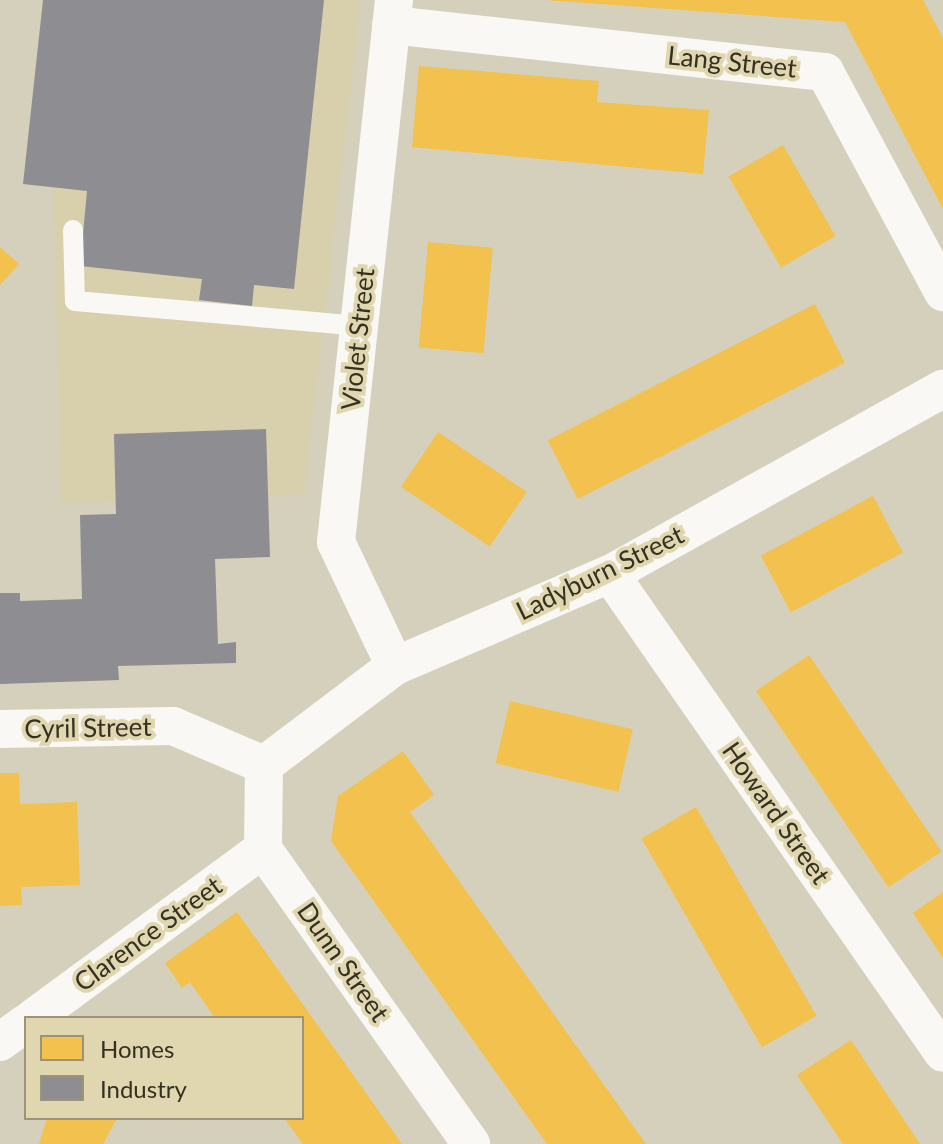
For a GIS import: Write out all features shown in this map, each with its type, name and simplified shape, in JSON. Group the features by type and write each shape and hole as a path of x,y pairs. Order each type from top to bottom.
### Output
{"street":[{"name":"Lang Street","path":"393,13 825,72 943,292"},
{"name":"Violet Street","path":"393,13 336,542 395,666"},
{"name":"Ladyburn Street","path":"264,765 395,666 610,574 943,389"},
{"name":"Howard Street","path":"610,574 943,1053"},
{"name":"Cyril Street","path":"0,729 173,726 264,765"},
{"path":"263,849 264,765"},
{"name":"Clarence Street","path":"36,1016 263,849"},
{"name":"Dunn Street","path":"263,849 471,1144"},
{"path":"0,1042 24,1024"}],"lane":[{"path":"73,230 75,301 359,326"}],"shaded area":[{"path":"49,0 361,0 304,494 61,503"}],"building: Homes":[{"path":"545,0 923,0 943,38 943,209 845,22"},
{"path":"419,66 599,81 597,102 709,110 703,174 412,147"},
{"path":"783,145 836,236 781,267 728,176"},
{"path":"428,242 493,248 484,353 419,348"},
{"path":"0,247 19,264 0,285"},
{"path":"815,304 845,363 578,499 548,440"},
{"path":"438,432 527,492 490,547 401,487"},
{"path":"873,496 903,553 791,612 761,556"},
{"path":"809,655 942,851 888,887 756,691"},
{"path":"510,701 633,729 618,792 496,763"},
{"path":"403,751 434,795 410,812 646,1144 547,1144 331,841 338,796"},
{"path":"0,773 19,773 20,804 77,802 80,885 21,887 22,905 0,906"},
{"path":"696,807 816,1016 762,1047 641,838"},
{"path":"943,892 943,958 913,913"},
{"path":"237,912 402,1144 303,1144 285,1120 304,1120 304,1016 214,1016 190,982 182,988 165,963"},
{"path":"851,1040 920,1144 843,1144 797,1075"},
{"path":"46,1120 116,1120 103,1144 39,1144"}],"building: Industry":[{"path":"43,0 324,0 294,289 254,285 252,306 199,300 202,279 80,266 87,191 23,184"},
{"path":"266,429 270,557 215,559 218,644 236,642 236,663 118,666 119,680 0,684 0,593 20,593 20,601 82,599 80,515 116,514 114,434"}]}
